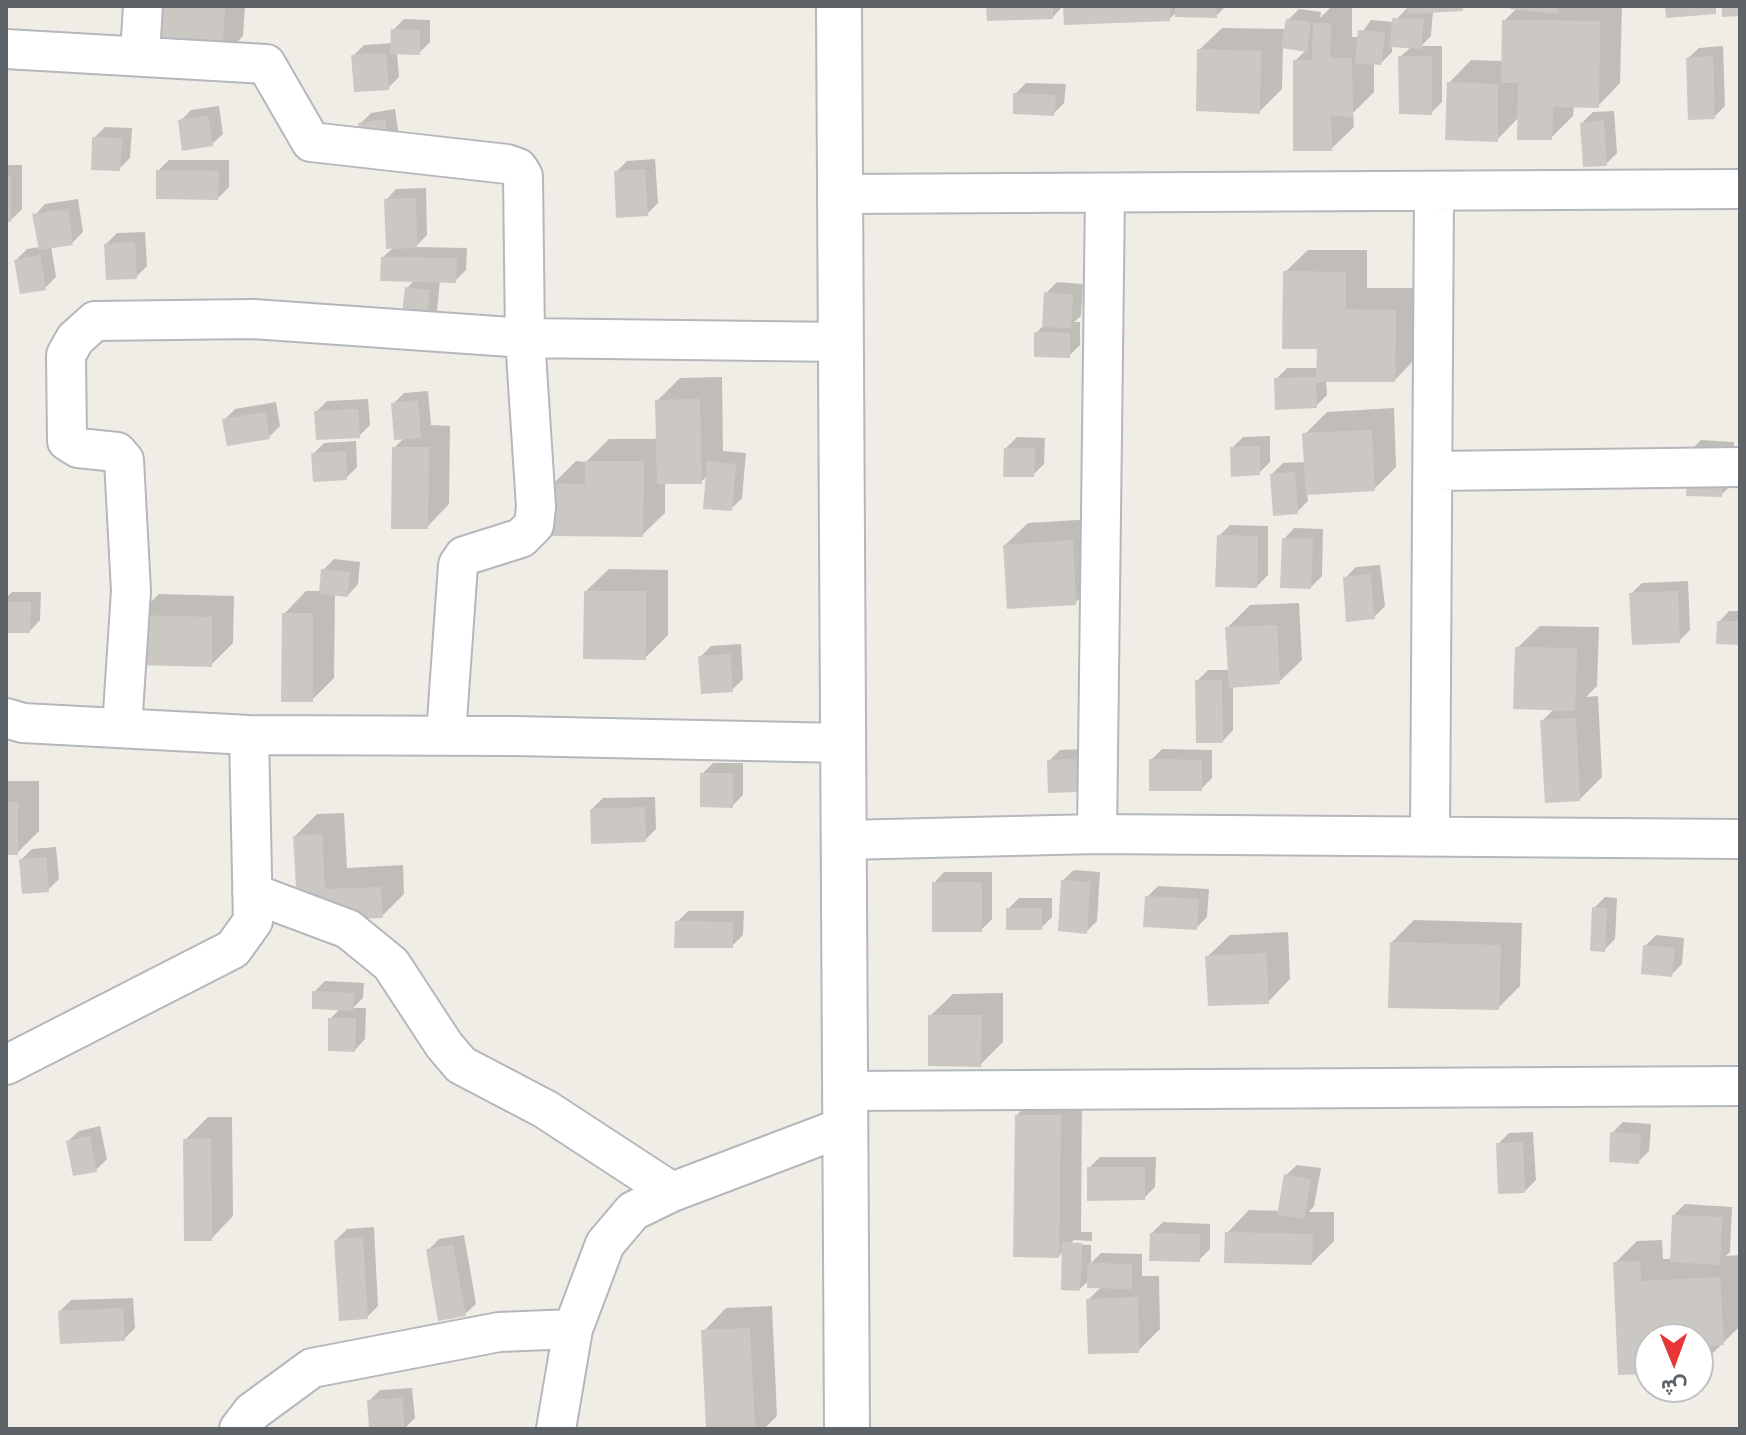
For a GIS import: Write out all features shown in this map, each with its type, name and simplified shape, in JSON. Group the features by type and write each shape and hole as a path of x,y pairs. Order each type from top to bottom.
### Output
{"street":[{"path":"140,54 143,6"},
{"path":"839,6 847,1429"},
{"path":"6,49 140,54 266,64 303,135 318,145 507,164 518,168 523,176 525,338 536,507 534,525 521,538 464,556 458,565 446,735"},
{"path":"840,194 1740,189"},
{"path":"1430,837 1435,471 1434,191"},
{"path":"1097,834 1105,193"},
{"path":"122,728 131,591 124,460 117,452 78,448 67,441 66,355 75,339 95,321 253,319 525,338 841,342"},
{"path":"1435,471 1740,467"},
{"path":"6,718 23,723 249,735 446,735 843,743"},
{"path":"6,1065 233,949 253,921 249,735"},
{"path":"844,840 1097,834 1740,839"},
{"path":"252,893 348,929 391,964 444,1045 461,1065 545,1109 672,1192"},
{"path":"556,1429 573,1329 605,1244 633,1211 846,1108 1740,1086"},
{"path":"239,1429 252,1412 312,1368 499,1332 573,1329"}],"building":[{"path":"160,6 225,6 222,61 156,57"},
{"path":"986,6 1053,6 1053,19 987,21"},
{"path":"1063,6 1170,6 1170,21 1064,25"},
{"path":"1175,6 1217,6 1217,18 1175,17"},
{"path":"1407,6 1462,6 1463,11 1408,14"},
{"path":"1511,6 1559,6 1558,14 1510,9"},
{"path":"1665,6 1716,6 1716,14 1666,18"},
{"path":"1722,6 1740,6 1740,16 1722,17"},
{"path":"1392,18 1424,19 1421,49 1390,47"},
{"path":"1286,19 1311,22 1307,52 1281,48"},
{"path":"1502,20 1600,21 1599,108 1553,107 1552,140 1517,140 1518,83 1501,83"},
{"path":"1313,23 1331,23 1330,58 1352,58 1353,117 1331,116 1332,151 1293,151 1293,60 1312,60"},
{"path":"391,29 420,30 420,55 390,54"},
{"path":"1358,30 1385,32 1381,65 1355,63"},
{"path":"1197,49 1261,51 1260,114 1196,111"},
{"path":"386,53 389,90 354,92 351,55"},
{"path":"1398,56 1432,56 1432,115 1399,114"},
{"path":"1713,56 1715,119 1688,120 1686,58"},
{"path":"1447,82 1498,84 1498,142 1445,140"},
{"path":"1013,93 1056,95 1054,116 1013,114"},
{"path":"208,116 213,146 182,151 178,120"},
{"path":"385,119 390,155 363,160 358,123"},
{"path":"1604,120 1607,166 1583,167 1580,123"},
{"path":"92,137 122,138 120,171 91,170"},
{"path":"645,169 648,216 616,218 614,171"},
{"path":"156,170 219,171 218,200 156,199"},
{"path":"6,175 11,175 11,222 6,222"},
{"path":"416,198 417,248 386,249 384,199"},
{"path":"68,209 73,245 39,250 32,214"},
{"path":"135,242 137,279 106,280 104,244"},
{"path":"40,255 46,290 20,294 14,260"},
{"path":"381,257 457,258 456,283 380,281"},
{"path":"1283,271 1346,272 1346,309 1396,310 1395,382 1316,382 1317,408 1275,410 1274,378 1316,377 1317,349 1282,349"},
{"path":"405,287 430,290 426,325 401,323"},
{"path":"1044,292 1073,295 1071,328 1042,327"},
{"path":"1034,332 1070,333 1070,358 1034,357"},
{"path":"700,399 702,484 657,484 655,400"},
{"path":"418,400 421,438 394,440 391,403"},
{"path":"358,409 360,438 316,440 314,411"},
{"path":"265,412 270,439 227,446 222,419"},
{"path":"1372,430 1375,491 1306,495 1302,433"},
{"path":"1260,446 1260,475 1231,477 1230,447"},
{"path":"392,447 429,447 428,529 391,529"},
{"path":"1004,448 1035,448 1034,477 1003,477"},
{"path":"1688,450 1724,452 1722,497 1686,496"},
{"path":"346,451 347,480 313,482 311,453"},
{"path":"585,461 644,461 643,537 551,536 551,483 585,484"},
{"path":"707,461 736,464 732,511 703,509"},
{"path":"1295,472 1298,514 1273,516 1270,474"},
{"path":"1217,535 1258,536 1257,588 1215,587"},
{"path":"1282,538 1313,539 1311,589 1280,588"},
{"path":"1073,540 1076,605 1007,609 1003,545"},
{"path":"321,569 350,572 348,597 319,594"},
{"path":"1370,574 1375,619 1346,622 1343,577"},
{"path":"584,591 646,591 646,660 583,659"},
{"path":"1678,591 1680,643 1632,645 1629,593"},
{"path":"6,602 31,602 30,633 6,633"},
{"path":"282,613 313,613 313,702 281,702"},
{"path":"135,615 212,617 212,667 134,665"},
{"path":"1717,621 1740,621 1740,645 1716,644"},
{"path":"1277,625 1280,684 1229,688 1225,627"},
{"path":"1515,647 1577,648 1575,711 1513,709"},
{"path":"730,654 733,692 701,694 698,656"},
{"path":"1195,680 1222,680 1223,743 1196,743"},
{"path":"1576,718 1580,801 1545,803 1540,720"},
{"path":"1076,759 1078,792 1048,793 1047,760"},
{"path":"1149,759 1202,760 1202,791 1149,791"},
{"path":"700,773 733,773 733,808 700,807"},
{"path":"6,802 18,802 18,855 6,855"},
{"path":"645,807 646,842 591,844 590,809"},
{"path":"322,834 325,889 381,887 383,918 298,922 293,836"},
{"path":"46,857 49,892 22,894 19,859"},
{"path":"1061,880 1090,882 1087,934 1058,931"},
{"path":"932,882 982,882 982,932 932,932"},
{"path":"1145,896 1199,899 1197,930 1143,927"},
{"path":"1592,907 1607,908 1605,952 1590,951"},
{"path":"1006,908 1042,908 1042,930 1006,930"},
{"path":"675,921 733,922 733,948 674,948"},
{"path":"1390,942 1501,945 1499,1010 1388,1008"},
{"path":"1643,945 1675,948 1672,977 1641,974"},
{"path":"1266,953 1269,1004 1208,1006 1205,956"},
{"path":"312,991 354,993 353,1011 312,1009"},
{"path":"928,1015 982,1015 981,1067 928,1066"},
{"path":"328,1018 356,1018 355,1052 328,1051"},
{"path":"1015,1115 1061,1115 1059,1258 1013,1257"},
{"path":"1610,1132 1641,1134 1639,1164 1609,1162"},
{"path":"90,1136 97,1172 73,1176 66,1141"},
{"path":"211,1138 212,1241 184,1241 183,1139"},
{"path":"1523,1142 1525,1193 1498,1194 1496,1143"},
{"path":"1087,1167 1145,1167 1145,1200 1087,1201"},
{"path":"1284,1174 1311,1179 1304,1219 1277,1215"},
{"path":"1672,1215 1722,1217 1720,1265 1670,1262"},
{"path":"1225,1232 1313,1234 1312,1265 1224,1263"},
{"path":"1150,1233 1200,1234 1200,1262 1149,1261"},
{"path":"363,1237 368,1319 339,1321 334,1240"},
{"path":"1062,1242 1082,1243 1080,1291 1061,1290"},
{"path":"453,1245 466,1316 438,1321 426,1249"},
{"path":"1640,1261 1641,1281 1720,1277 1724,1345 1714,1346 1714,1323 1634,1323 1634,1374 1618,1375 1613,1262"},
{"path":"1088,1263 1132,1264 1132,1289 1087,1288"},
{"path":"1138,1297 1139,1353 1088,1354 1086,1299"},
{"path":"123,1308 125,1341 60,1344 58,1311"},
{"path":"750,1328 755,1429 706,1429 701,1330"},
{"path":"402,1398 405,1429 369,1429 367,1400"}]}
